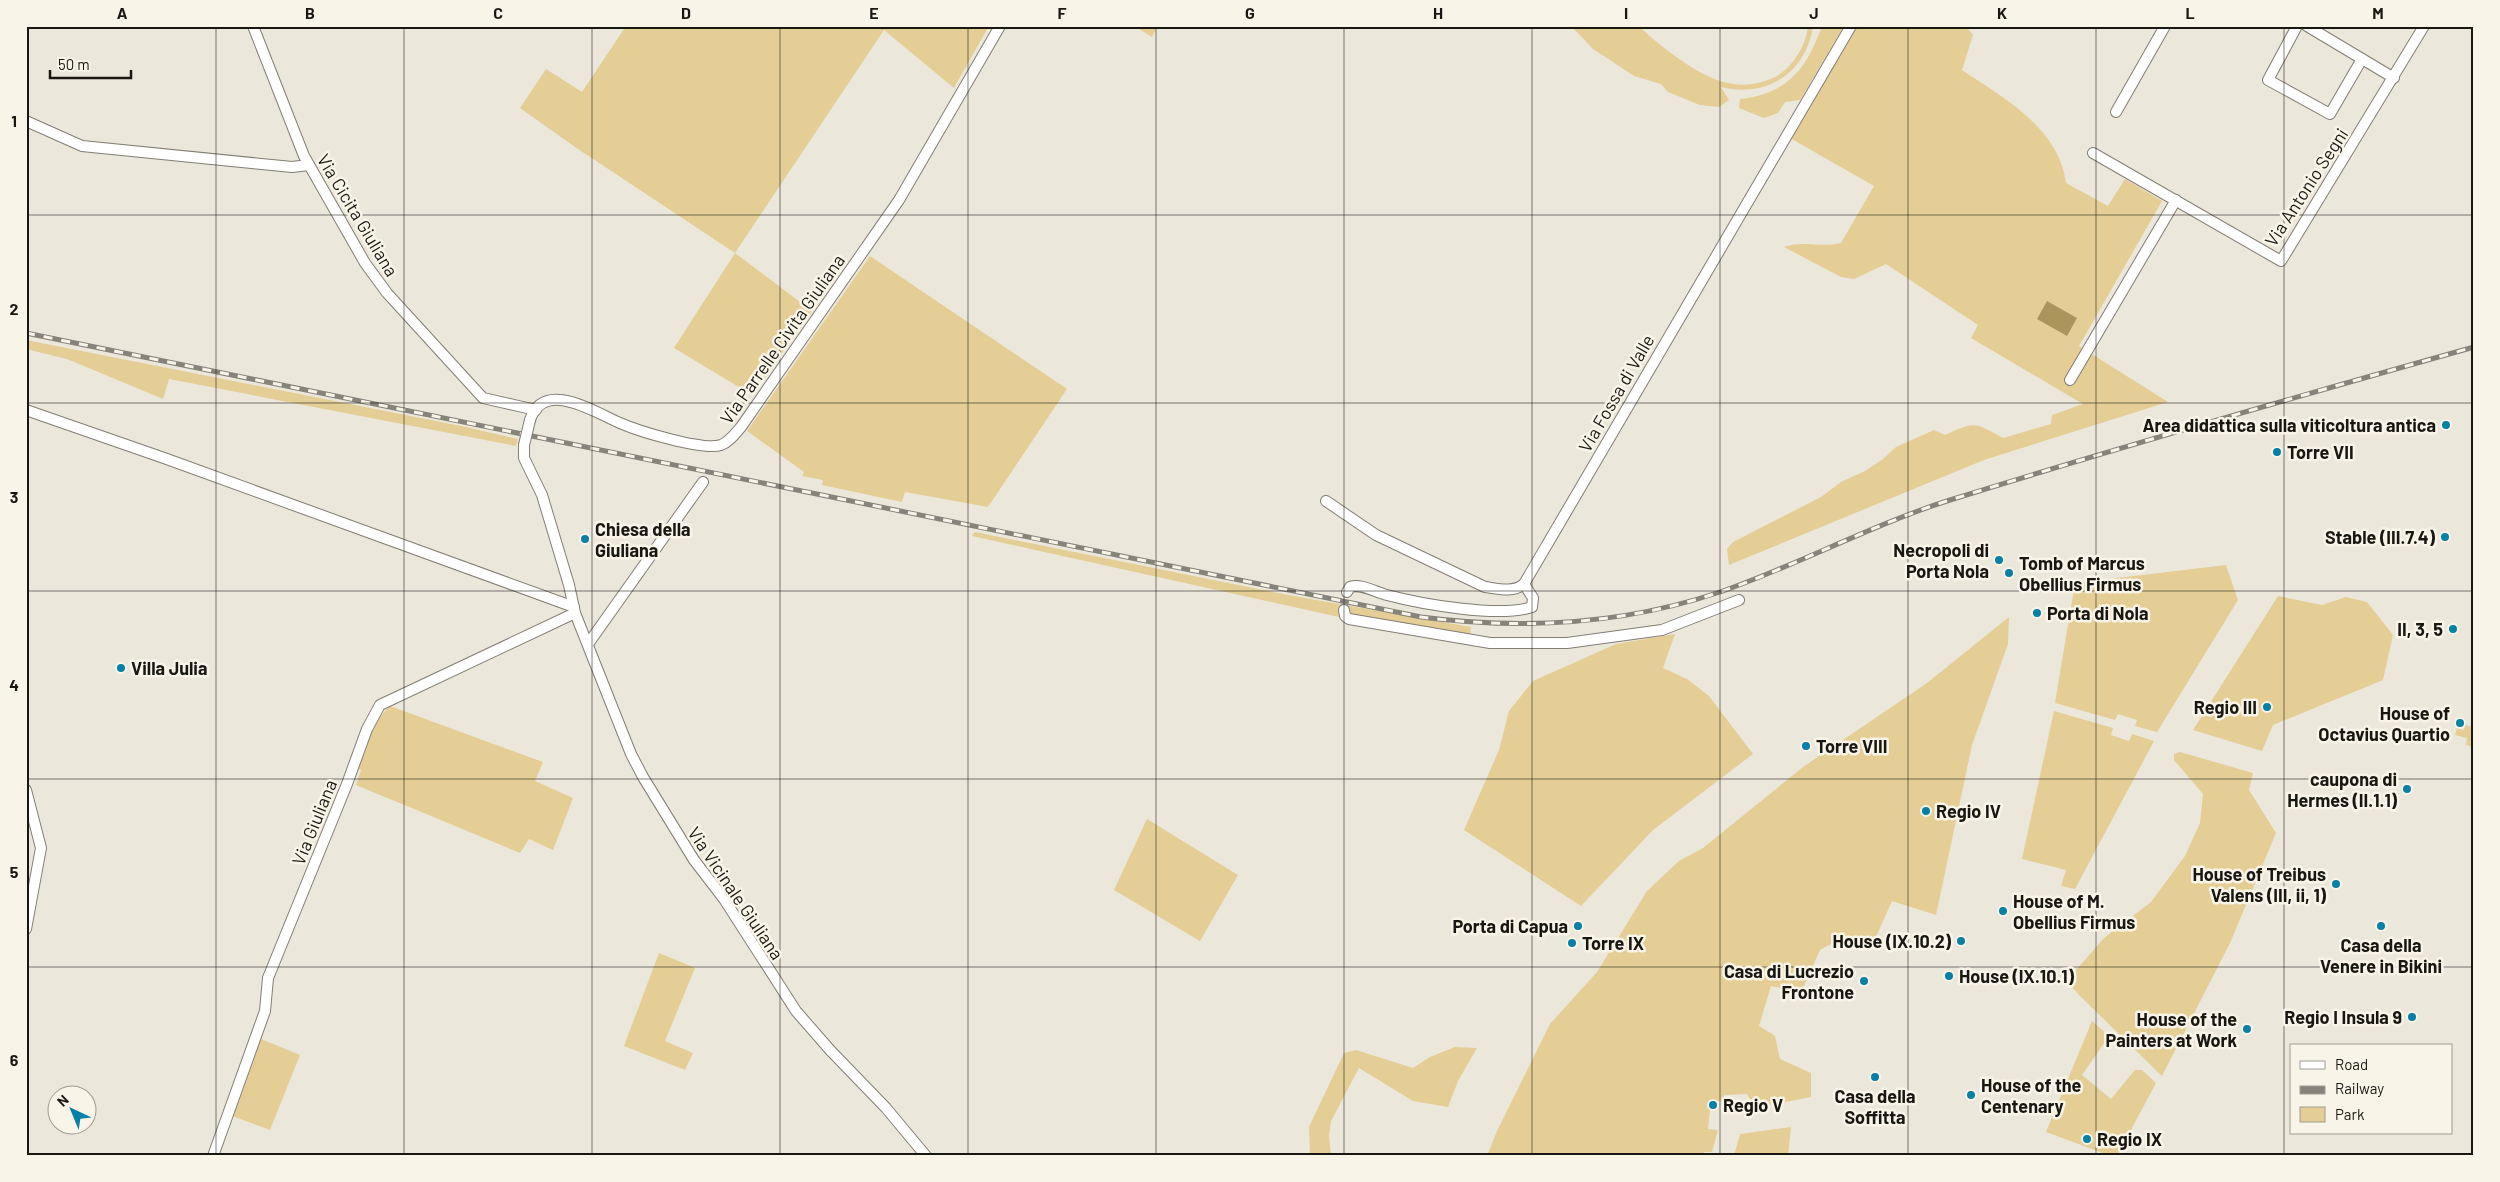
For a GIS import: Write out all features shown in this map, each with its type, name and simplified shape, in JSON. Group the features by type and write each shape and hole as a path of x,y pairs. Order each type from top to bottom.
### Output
{"street":[{"name":"Via Cicita Giuliana","path":"253,26 308,165 373,274 483,398 536,410"},
{"name":"Via Parrelle Civita Giuliana","path":"536,410 544,404 564,400 648,432 710,446 727,442 741,428 899,200 1000,26"},
{"name":"Via Fossa di Valle","path":"1524,584 1851,26"},
{"path":"2116,112 2165,26"},
{"path":"2298,26 2268,80 2330,114 2362,59"},
{"path":"2307,26 2394,78"},
{"name":"Via Antonio Segni","path":"2093,152 2281,261 2424,26"},
{"path":"26,121 82,146 292,167 308,165"},
{"path":"2070,380 2176,200"},
{"path":"26,410 164,458 574,610"},
{"path":"536,410 530,420 524,445 524,458 545,503 574,610"},
{"path":"588,644 703,482"},
{"path":"1326,501 1376,535 1485,587 1505,590 1520,588 1524,584 1533,598 1532,607 1521,611 1489,610 1447,606 1387,595 1356,585 1350,587 1347,592"},
{"path":"1344,610 1345,616 1349,619 1490,643 1567,643 1662,630 1739,600"},
{"name":"Via Vicinale Giuliana","path":"574,610 631,754 694,860 724,899 796,1011 830,1050 886,1108 926,1156"},
{"name":"Via Giuliana","path":"213,1156 265,1011 268,978 347,784 367,729 380,705 574,610"},
{"path":"26,790 42,848 26,929"}],"green space":[{"path":"1630,25 1639,27 1697,71 1726,83 1741,85 1757,83 1780,74 1797,56 1807,34 1808,26 1813,26 1809,43 1793,69 1781,79 1753,89 1738,90 1721,87 1729,100 1719,107 1700,105 1668,92 1661,84 1634,76 1593,49 1571,26"},
{"path":"626,26 989,26 954,88 884,30 735,253 575,147 520,108 546,69 582,92"},
{"path":"1134,26 1158,26 1152,37"},
{"path":"1822,26 1837,28 1838,26 1844,26 1800,100 1785,102 1778,113 1764,118 1739,108 1740,99 1771,91 1793,77 1809,55"},
{"path":"1855,26 1966,26 1973,35 1962,70 2012,104 2041,130 2053,146 2061,164 2066,183 2108,206 2125,179 2162,201 2079,346 2168,402 1984,460 1729,565 1727,549 1733,542 1821,497 1841,482 1865,471 1883,459 1896,447 1934,430 1945,435 1963,427 1974,425 1980,426 2003,438 2051,424 2052,415 2083,404 1971,338 1978,325 1886,264 1854,279 1841,277 1784,247 1798,244 1826,245 1841,243 1874,186 1790,138"},
{"path":"735,253 812,311 752,395 674,348"},
{"path":"870,256 1067,389 988,507 905,492 902,502 822,485 823,480 802,476 804,472 747,431"},
{"path":"26,340 466,427 518,439 516,446 169,379 163,399 67,359 26,349"},
{"path":"975,532 1288,595 1471,627 1470,635 1348,616 1341,610 1339,617 972,536"},
{"path":"2226,565 2238,600 2157,732 2135,726 2137,720 2118,714 2115,720 2055,703 2075,583"},
{"path":"2278,596 2322,605 2346,597 2367,602 2393,635 2383,680 2273,725 2262,751 2193,730"},
{"path":"2009,617 2008,644 1972,745 1936,915 1892,901 1871,948 1840,939 1820,950 1801,993 1771,986 1759,1026 1775,1036 1780,1059 1811,1073 1811,1097 1755,1108 1747,1094 1724,1095 1724,1102 1711,1100 1708,1129 1718,1130 1712,1152 1704,1152 1703,1156 1487,1156 1497,1131 1550,1024 1597,972 1647,891 1679,861 1703,848 1803,767 1927,683"},
{"path":"1675,634 1663,668 1687,679 1709,696 1753,754 1653,830 1581,906 1464,830 1499,750 1509,711 1533,681 1616,644"},
{"path":"390,706 543,762 535,781 573,798 553,850 529,839 520,853 356,785 361,770 358,768 363,751 378,719"},
{"path":"2054,711 2113,728 2111,735 2129,741 2132,734 2154,741 2075,889 2061,886 2066,870 2022,859"},
{"path":"2465,725 2474,727 2474,747 2466,745 2467,738 2455,735 2457,728 2464,730"},
{"path":"2180,752 2253,773 2249,790 2276,833 2230,943 2162,1076 2080,996 2072,987 2070,977 2104,938 2151,902 2185,856 2200,823 2203,794 2174,760 2174,754"},
{"path":"1147,819 1238,875 1200,941 1114,890"},
{"path":"659,953 695,968 665,1041 693,1053 685,1070 624,1046"},
{"path":"2092,1021 2109,1036 2082,1075 2111,1099 2135,1070 2142,1070 2156,1083 2117,1156 2111,1156 2046,1132"},
{"path":"261,1039 300,1055 270,1130 232,1116"},
{"path":"1455,1047 1477,1048 1458,1081 1448,1107 1413,1101 1359,1068 1331,1121 1329,1136 1331,1156 1310,1156 1309,1127 1344,1053 1356,1050 1413,1068 1430,1057"},
{"path":"1791,1127 1788,1156 1734,1156 1740,1134"}],"shaded area":[{"path":"2047,301 2077,318 2067,336 2037,319"}],"tunnel":[{"path":"1344,610 1347,592"}],"railway":[{"path":"26,333 1421,617 1459,621 1534,624 1609,618 1683,603 1720,592 1778,570 1892,521 1950,500 2081,460 2474,347"}],"place":[{"name":"Area didattica sulla viticoltura antica","path":"2446,425"},
{"name":"Torre VII","path":"2277,452"},
{"name":"Stable (III.7.4)","path":"2445,537"},
{"name":"Chiesa della Giuliana","path":"585,539"},
{"name":"Necropoli di Porta Nola","path":"1999,560"},
{"name":"Tomb of Marcus Obellius Firmus","path":"2009,573"},
{"name":"Porta di Nola","path":"2037,613"},
{"name":"II, 3, 5","path":"2453,629"},
{"name":"Villa Julia","path":"121,668"},
{"name":"Regio III","path":"2267,707"},
{"name":"House of Octavius Quartio","path":"2460,723"},
{"name":"Torre VIII","path":"1806,746"},
{"name":"caupona di Hermes (II.1.1)","path":"2407,789"},
{"name":"Regio IV","path":"1926,811"},
{"name":"House of Treibus Valens (III, ii, 1)","path":"2336,884"},
{"name":"House of M. Obellius Firmus","path":"2003,911"},
{"name":"Porta di Capua","path":"1578,926"},
{"name":"Casa della Venere in Bikini","path":"2381,926"},
{"name":"House (IX.10.2)","path":"1961,941"},
{"name":"Torre IX","path":"1572,943"},
{"name":"House (IX.10.1)","path":"1949,976"},
{"name":"Casa di Lucrezio Frontone","path":"1864,981"},
{"name":"Regio I Insula 9","path":"2412,1017"},
{"name":"House of the Painters at Work","path":"2247,1029"},
{"name":"Casa della Soffitta","path":"1875,1077"},
{"name":"House of the Centenary","path":"1971,1095"},
{"name":"Regio V","path":"1713,1105"},
{"name":"Regio IX","path":"2087,1139"}]}
